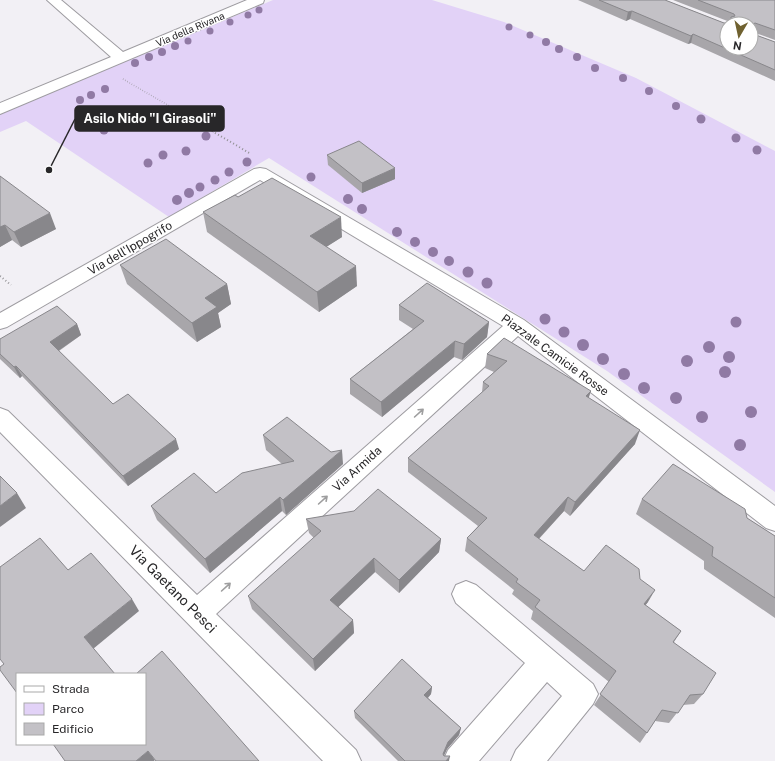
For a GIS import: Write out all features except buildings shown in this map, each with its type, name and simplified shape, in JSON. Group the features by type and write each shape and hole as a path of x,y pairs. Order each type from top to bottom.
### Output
{"street":[{"path":"54,0 121,58"},
{"name":"Via della Rivana","path":"0,109 258,0"},
{"name":"Via dell'Ippogrifo","path":"0,322 260,173"},
{"name":"Piazzale Camicie Rosse","path":"260,173 517,325 775,520"},
{"name":"Via Armida","path":"197,613 517,325"},
{"name":"Via Gaetano Pesci","path":"0,417 345,761"},
{"path":"466,594 583,694 527,761"},
{"path":"459,761 546,662"}],"path":[{"path":"103,66 263,160 260,173"},
{"path":"0,276 11,285"}],"green space":[{"path":"273,0 432,0 504,22 636,78 775,151 775,492 607,371 269,158 169,217 26,121 0,132 0,114"}],"place":[{"name":"Asilo Nido \"I Girasoli\"","path":"49,170"}]}
